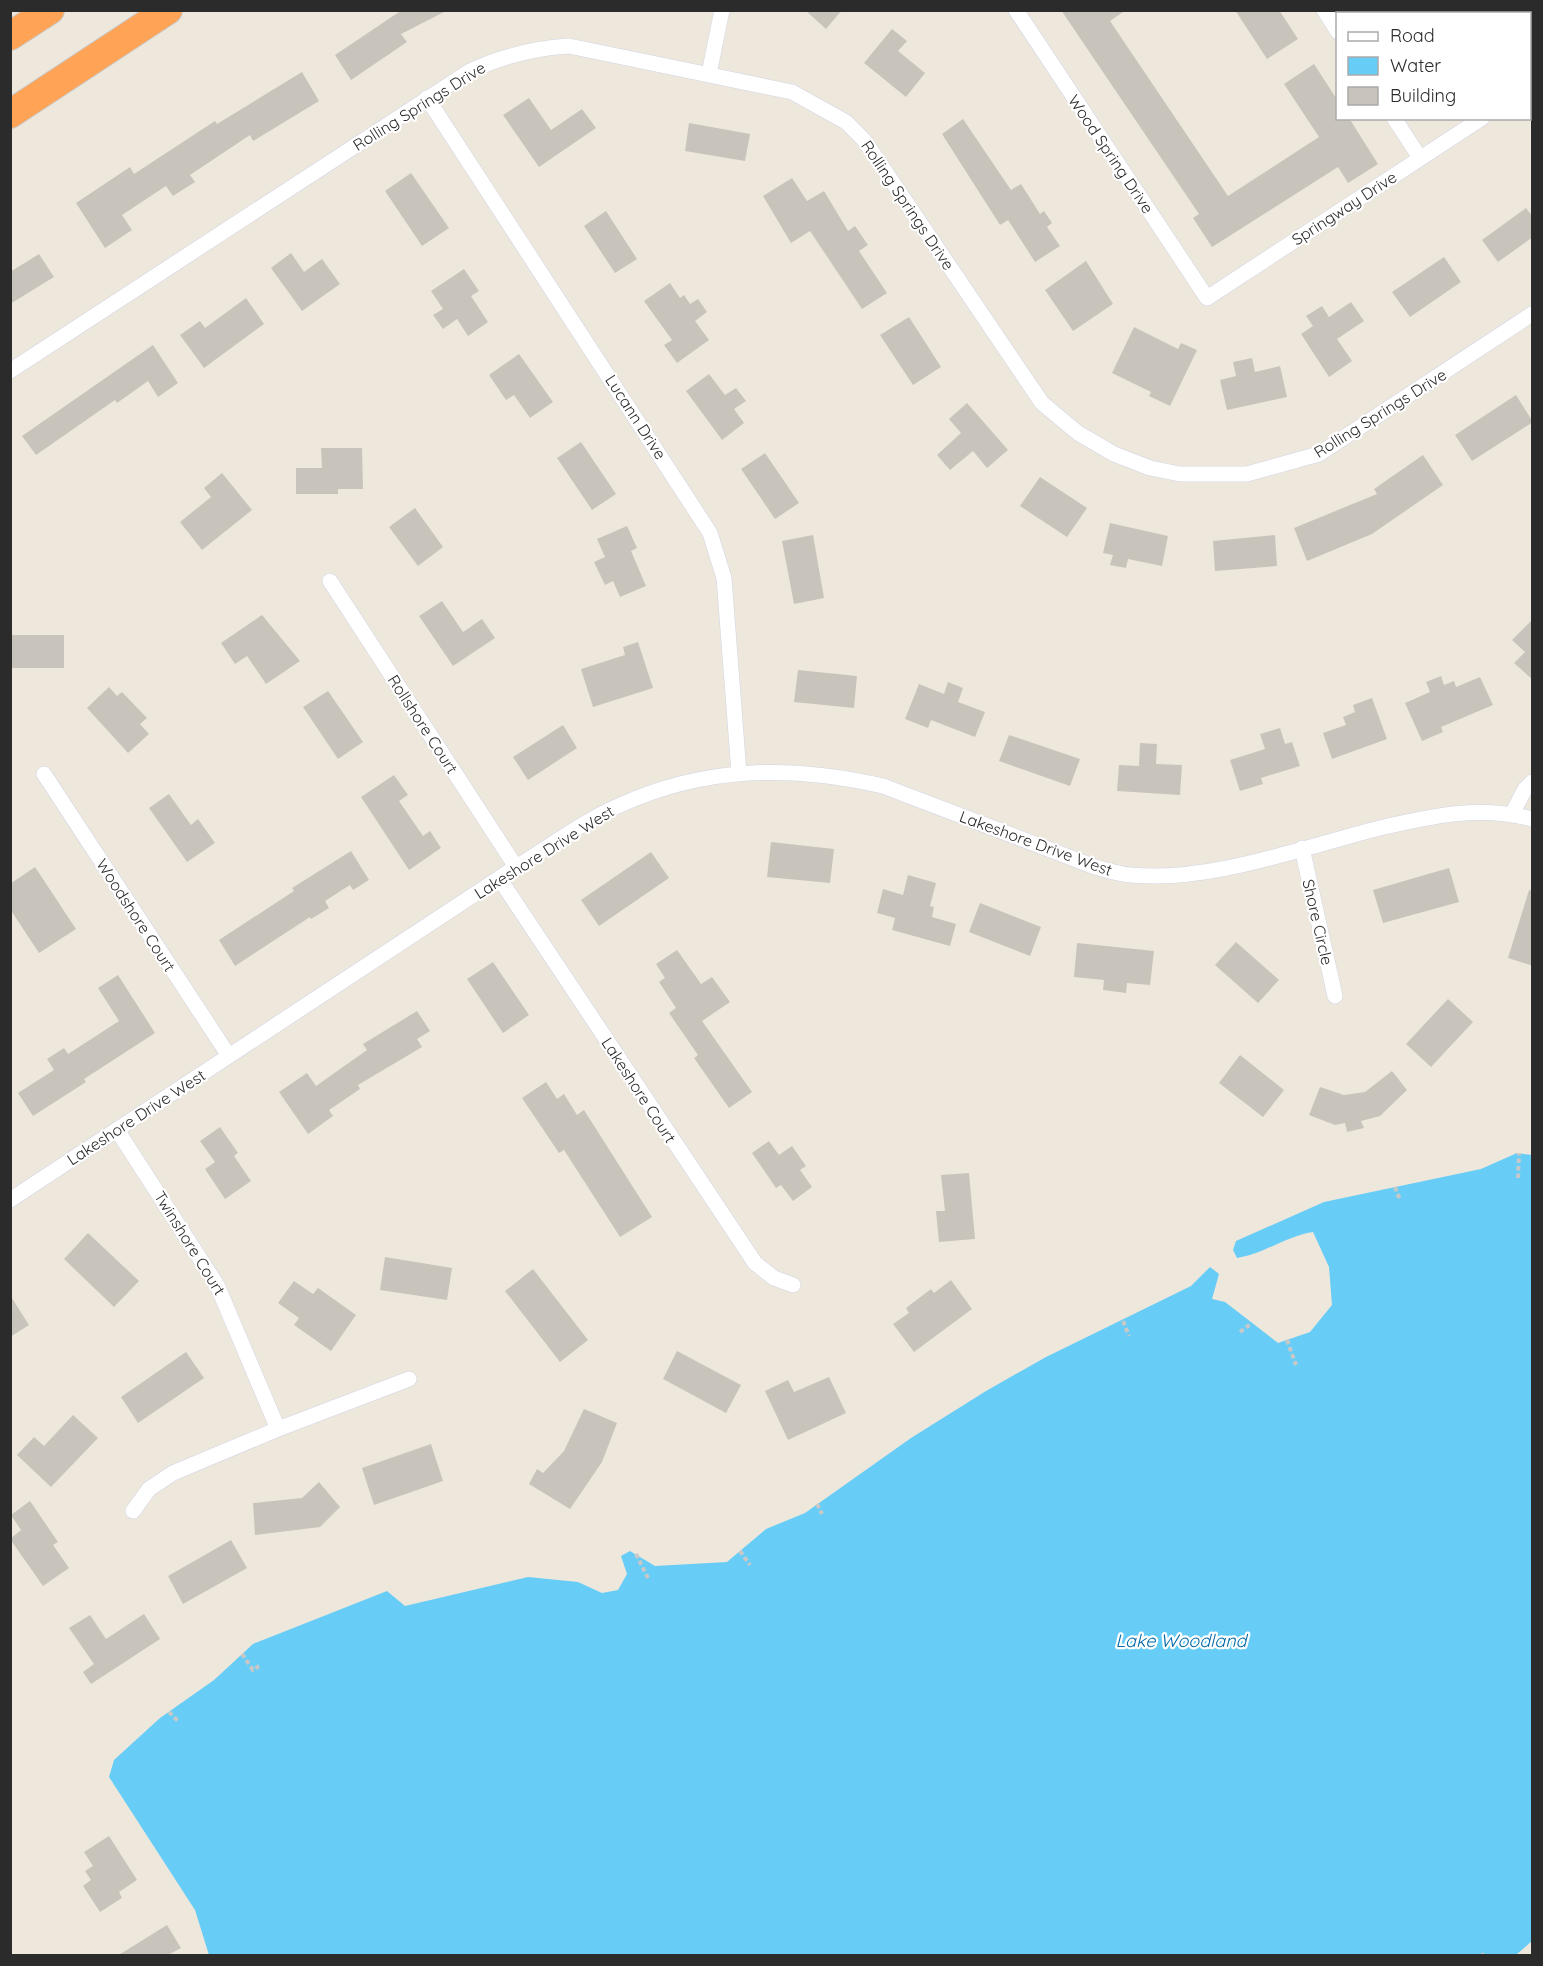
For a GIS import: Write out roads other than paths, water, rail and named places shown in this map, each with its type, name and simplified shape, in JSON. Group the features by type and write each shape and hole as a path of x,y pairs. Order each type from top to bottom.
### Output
{"highway":[{"path":"10,35 43,10"},
{"path":"10,35 50,10"},
{"path":"10,114 168,10"},
{"path":"113,46 174,10"}],"street":[{"path":"709,74 722,10"},
{"name":"Wood Spring Drive","path":"1016,10 1207,298"},
{"path":"1324,10 1336,29"},
{"name":"Rolling Springs Drive","path":"10,371 427,98 479,67 506,55 539,48 569,46 792,92 846,122 871,150 1042,403 1078,433 1114,454 1149,468 1180,474 1246,474 1319,454 1533,314"},
{"name":"Lucann Drive","path":"427,98 710,533 724,578 739,773"},
{"path":"1395,120 1420,158"},
{"name":"Springway Drive","path":"1207,298 1479,120"},
{"name":"Rollshore Court","path":"330,581 516,867"},
{"name":"Lakeshore Drive West","path":"10,1200 516,867 618,806 667,786 716,774 739,773 819,774 883,786 1095,867 1130,875 1193,873 1232,867 1424,818 1477,811 1512,814 1533,819"},
{"name":"Woodshore Court","path":"44,774 229,1056"},
{"path":"1512,814 1525,789 1533,782"},
{"name":"Shore Circle","path":"1302,848 1335,996"},
{"name":"Lakeshore Court","path":"499,878 749,1255 762,1270 794,1285"},
{"name":"Twinshore Court","path":"117,1130 217,1285 278,1429"},
{"path":"133,1511 149,1489 167,1477 278,1429 409,1380"}],"water":[{"name":"Lake Woodland","path":"1517,1153 1532,1155 1532,1941 1516,1955 209,1955 195,1910 109,1777 114,1760 160,1718 214,1680 253,1644 387,1591 405,1606 528,1577 578,1582 602,1593 618,1590 627,1574 621,1556 630,1551 655,1566 727,1562 766,1529 805,1513 911,1438 986,1391 1046,1357 1191,1286 1210,1267 1219,1274 1212,1299 1225,1302 1278,1343 1310,1332 1332,1305 1329,1267 1313,1232 1237,1258 1233,1250 1236,1241 1324,1202 1481,1169"}]}
